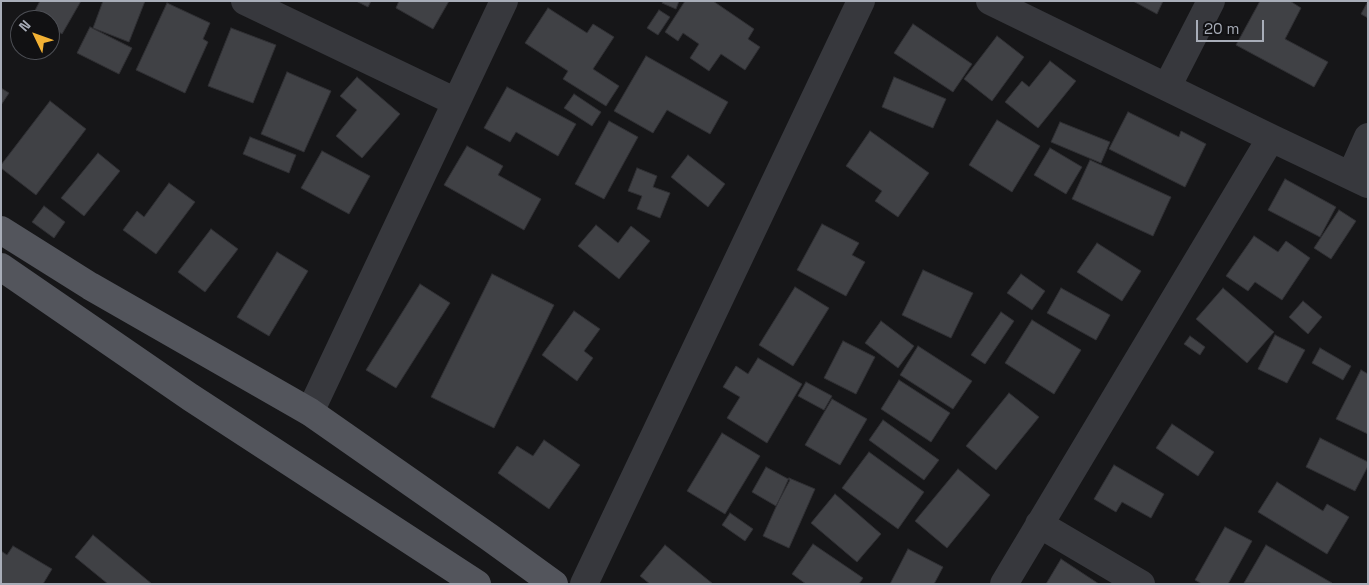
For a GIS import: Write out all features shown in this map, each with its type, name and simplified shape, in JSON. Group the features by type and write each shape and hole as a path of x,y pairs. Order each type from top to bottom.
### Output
{"main road":[{"path":"1,230 90,286 310,412 490,537 554,584"},
{"path":"1,267 190,398 476,584"}],"street":[{"path":"245,1 456,102"},
{"path":"310,412 504,1"},
{"path":"584,584 861,1"},
{"path":"990,1 1359,179 1368,137"},
{"path":"1167,88 1211,1"},
{"path":"1004,584 1271,138"},
{"path":"1040,524 1140,584"}],"building":[{"path":"40,1 81,1 62,34 60,33 60,10 35,10"},
{"path":"103,1 145,1 129,42 93,28"},
{"path":"356,1 371,1 368,7"},
{"path":"399,1 449,1 433,29 396,8"},
{"path":"663,1 679,1 676,9 662,3"},
{"path":"685,1 713,1 754,29 748,39 760,47 745,70 721,54 709,71 690,58 699,44 683,33 678,41 665,32"},
{"path":"1133,1 1163,1 1157,14"},
{"path":"1260,1 1290,1 1301,8 1285,39 1328,62 1314,87 1236,45"},
{"path":"1368,1 1368,18 1361,14"},
{"path":"167,3 210,23 203,39 208,42 185,93 136,70"},
{"path":"548,8 587,33 593,24 614,37 593,69 619,86 606,106 563,79 568,71 525,43"},
{"path":"659,10 670,17 658,35 647,28"},
{"path":"913,24 972,64 953,92 894,53"},
{"path":"90,27 132,48 119,74 77,53"},
{"path":"231,28 276,45 253,103 208,86"},
{"path":"997,36 1024,57 992,101 964,79"},
{"path":"646,56 728,102 710,134 667,110 653,133 614,111"},
{"path":"1050,61 1076,81 1038,128 1005,102 1022,81 1029,87"},
{"path":"287,72 331,91 304,152 261,134"},
{"path":"357,77 400,114 362,158 336,136 357,110 340,96"},
{"path":"894,77 946,99 933,128 882,107"},
{"path":"507,87 576,124 558,156 516,132 510,142 484,128"},
{"path":"1,88 9,93 1,105"},
{"path":"574,94 601,112 592,126 564,108"},
{"path":"50,101 86,129 36,195 1,168 1,165"},
{"path":"1128,112 1179,137 1181,131 1206,144 1185,187 1109,149"},
{"path":"997,120 1040,146 1012,192 969,165"},
{"path":"609,121 638,137 604,199 575,184"},
{"path":"1060,122 1110,142 1101,163 1051,142"},
{"path":"870,131 929,173 898,217 875,201 882,191 846,166"},
{"path":"250,137 296,155 289,173 243,154"},
{"path":"467,146 503,166 498,175 541,199 524,230 444,185"},
{"path":"1050,148 1082,167 1066,194 1034,175"},
{"path":"322,151 370,176 349,214 301,188"},
{"path":"98,153 120,171 84,216 61,198"},
{"path":"688,155 725,184 708,207 671,177"},
{"path":"1090,160 1171,197 1153,236 1072,199"},
{"path":"637,168 657,176 653,187 670,193 660,218 637,209 642,196 628,191"},
{"path":"1285,179 1336,207 1320,237 1268,210"},
{"path":"169,183 195,202 156,254 123,230 137,211 144,217"},
{"path":"44,206 65,222 54,238 32,222"},
{"path":"1339,210 1356,221 1331,259 1314,248"},
{"path":"822,224 859,243 852,255 865,262 846,296 797,270"},
{"path":"596,225 618,243 631,226 650,241 619,279 578,246"},
{"path":"211,229 238,249 205,292 178,272"},
{"path":"1254,236 1278,252 1286,241 1310,258 1282,300 1255,282 1248,291 1226,276"},
{"path":"1097,243 1141,271 1122,301 1077,272"},
{"path":"277,252 308,271 269,336 237,317"},
{"path":"923,270 973,293 951,338 902,315"},
{"path":"492,274 554,305 494,428 431,397"},
{"path":"1021,274 1045,291 1032,310 1007,293"},
{"path":"420,284 450,303 396,388 366,370"},
{"path":"795,287 829,308 793,366 759,345"},
{"path":"1061,288 1110,315 1096,340 1047,313"},
{"path":"1223,288 1274,332 1247,363 1196,319"},
{"path":"1303,301 1322,317 1308,334 1289,317"},
{"path":"574,311 600,329 584,351 593,358 577,381 542,355"},
{"path":"1001,312 1014,321 985,364 971,355"},
{"path":"1032,320 1081,350 1054,394 1005,363"},
{"path":"881,321 914,346 898,368 865,343"},
{"path":"1275,335 1305,350 1287,383 1258,369"},
{"path":"1190,336 1205,347 1200,355 1184,344"},
{"path":"843,341 875,357 856,394 824,378"},
{"path":"918,346 972,381 953,409 900,375"},
{"path":"1320,348 1351,366 1343,380 1312,363"},
{"path":"758,358 802,384 767,443 727,418 740,397 723,387 736,366 748,374"},
{"path":"1361,370 1368,374 1368,434 1336,419"},
{"path":"899,380 950,413 931,442 881,409"},
{"path":"806,382 832,396 824,410 798,396"},
{"path":"1009,393 1039,417 996,470 966,446"},
{"path":"832,399 867,419 840,465 805,445"},
{"path":"883,420 939,460 924,480 869,440"},
{"path":"1172,424 1214,452 1198,476 1156,448"},
{"path":"722,433 760,456 725,514 687,491"},
{"path":"1320,438 1368,462 1368,466 1355,491 1306,467"},
{"path":"544,440 580,465 549,509 498,473 517,446 533,456"},
{"path":"869,452 924,492 898,529 842,488"},
{"path":"1114,465 1164,494 1151,518 1122,502 1116,512 1094,499"},
{"path":"766,467 790,480 776,506 752,492"},
{"path":"958,469 990,495 947,548 915,521"},
{"path":"789,478 815,489 789,548 763,536"},
{"path":"1277,482 1323,511 1327,504 1349,517 1327,554 1258,512"},
{"path":"835,494 881,534 857,562 811,523"},
{"path":"730,513 753,529 745,541 722,525"},
{"path":"1225,527 1252,541 1228,584 1202,584 1195,580"},
{"path":"93,535 152,584 108,584 75,557"},
{"path":"813,544 863,578 859,584 806,584 792,574"},
{"path":"665,545 713,584 650,584 640,576"},
{"path":"1266,545 1332,583 1332,584 1244,583"},
{"path":"13,546 52,569 43,584 1,584 1,551 7,555"},
{"path":"908,549 943,567 934,584 890,584"},
{"path":"1061,559 1099,584 1046,584"}]}
